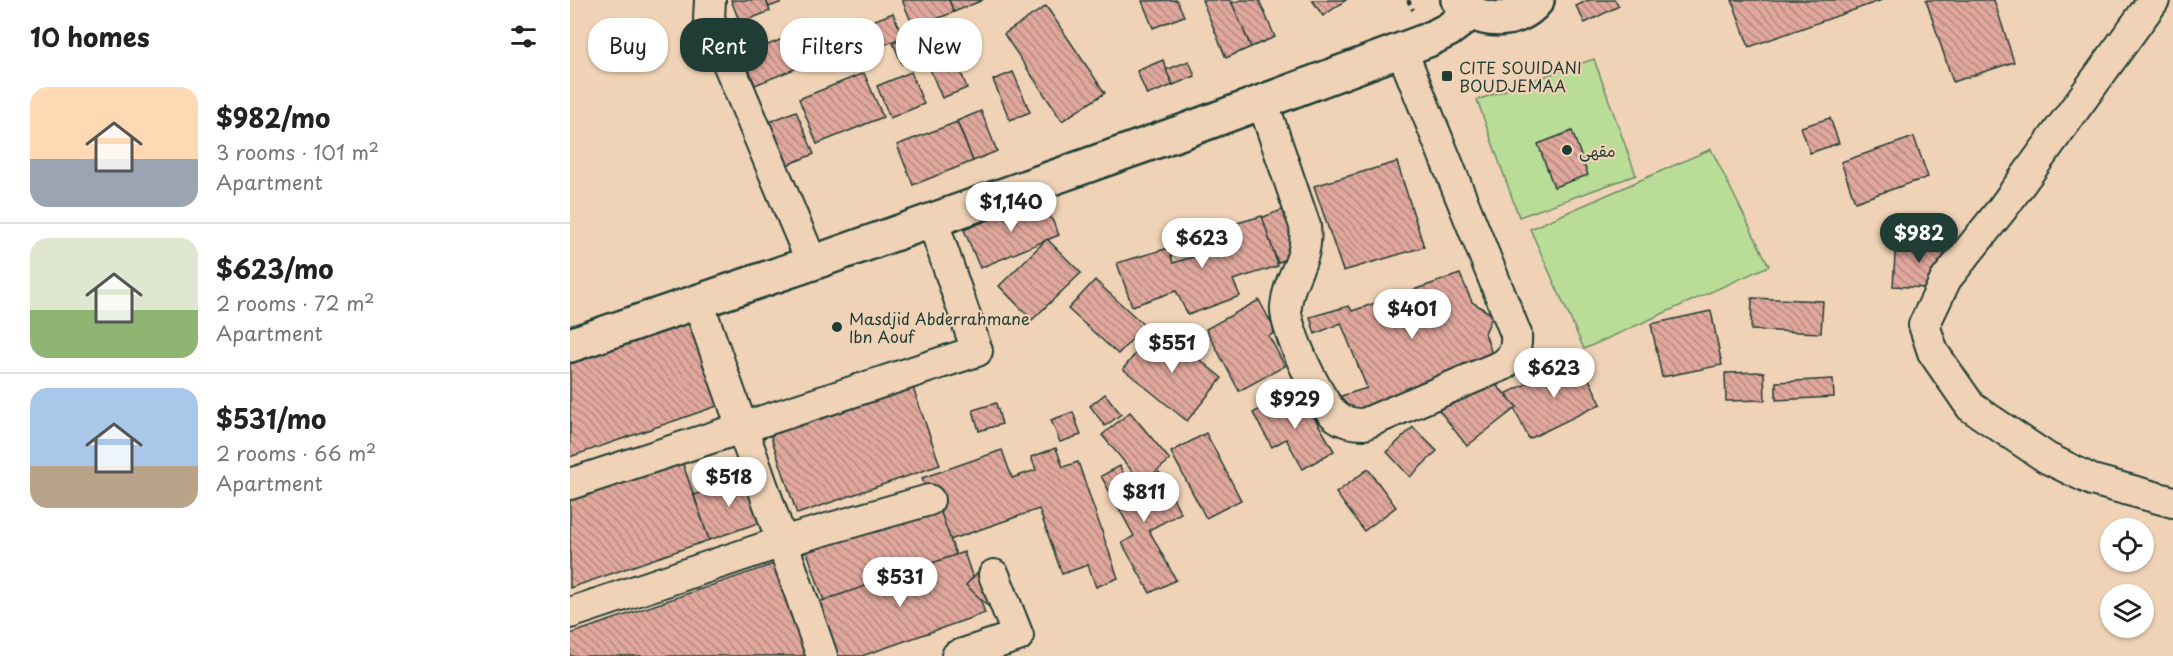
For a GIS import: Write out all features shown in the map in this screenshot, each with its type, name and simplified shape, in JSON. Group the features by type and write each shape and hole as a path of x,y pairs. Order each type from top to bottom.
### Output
{"main road":[{"path":"570,345 812,263 1263,103 1402,51 1448,30 1465,6 1488,19 1504,19 1520,14 1537,0"}],"street":[{"path":"710,0 709,18 812,263"},
{"path":"2154,0 2002,209 1946,279 1924,325 1933,352 1971,407 2047,458 2092,480 2173,502"},
{"path":"1263,103 1305,226 1305,256 1286,306 1289,330 1328,409 1346,422 1364,424 1503,365 1510,359 1517,343 1516,334 1402,51"},
{"path":"570,484 977,351 932,219"},
{"path":"698,302 822,656"},
{"path":"570,613 782,542 928,500"},
{"path":"957,656 1018,636 994,575"}],"green space":[{"path":"1594,59 1636,175 1519,217 1477,100"},
{"path":"1711,149 1769,266 1584,349 1530,229"}],"building":[{"path":"731,0 766,0 770,11 752,18 738,18"},
{"path":"766,0 787,0 769,7"},
{"path":"902,0 949,0 954,12 939,18 910,18"},
{"path":"949,0 983,0 954,12"},
{"path":"1177,0 1184,16 1153,28 1142,1"},
{"path":"1202,0 1231,0 1251,47 1226,58"},
{"path":"1241,0 1259,0 1275,37 1251,47 1232,3"},
{"path":"1312,0 1346,0 1323,16"},
{"path":"1588,0 1615,0 1619,6 1585,23 1576,6"},
{"path":"1732,0 1882,0 1749,47"},
{"path":"1926,0 1994,0 2014,62 1953,82"},
{"path":"1046,6 1105,93 1062,121 1004,34"},
{"path":"893,13 896,20 896,40 884,45 884,18 880,18"},
{"path":"780,40 780,72 787,72 755,85 750,72 768,72 768,45"},
{"path":"1163,60 1173,85 1147,95 1137,71"},
{"path":"1189,61 1195,76 1173,85 1166,70"},
{"path":"911,72 924,104 890,118 877,86"},
{"path":"931,72 961,72 967,88 942,98"},
{"path":"1013,72 1030,112 1010,120 993,80"},
{"path":"864,73 883,117 817,144 799,99"},
{"path":"796,111 814,154 784,166 767,123"},
{"path":"981,111 997,151 973,161 957,121"},
{"path":"1830,118 1839,143 1810,153 1801,127"},
{"path":"957,122 973,161 913,185 897,145"},
{"path":"1572,131 1588,175 1554,187 1538,144"},
{"path":"1914,137 1928,177 1855,202 1841,162"},
{"path":"1397,162 1424,247 1343,271 1314,186"},
{"path":"1042,197 1059,235 980,268 964,230"},
{"path":"1292,206 1301,250 1278,263 1261,218"},
{"path":"1262,216 1278,266 1233,280 1240,296 1188,315 1176,291 1132,306 1117,263 1169,248 1173,263 1219,249 1212,230"},
{"path":"1047,239 1081,273 1032,320 999,286"},
{"path":"1896,240 1945,243 1942,289 1893,286"},
{"path":"1460,274 1472,302 1493,315 1485,333 1495,363 1385,398 1385,401 1349,415 1341,396 1367,388 1341,323 1315,334 1310,317 1349,306 1352,311"},
{"path":"1095,280 1145,326 1118,354 1068,309"},
{"path":"1752,298 1823,301 1821,333 1751,330"},
{"path":"1259,300 1276,332 1269,336 1285,366 1239,391 1206,329"},
{"path":"1711,311 1722,365 1662,377 1651,324"},
{"path":"694,321 723,404 570,457 570,364"},
{"path":"1158,326 1222,378 1187,421 1123,369"},
{"path":"1579,359 1601,404 1529,439 1507,393"},
{"path":"1764,372 1765,400 1726,401 1725,373"},
{"path":"1488,376 1517,407 1467,446 1438,409"},
{"path":"1833,379 1834,397 1776,400 1776,382"},
{"path":"912,385 940,465 797,514 770,434"},
{"path":"1105,394 1121,414 1105,426 1090,406"},
{"path":"1302,396 1334,451 1303,469 1286,439 1272,447 1253,413 1281,397 1286,405"},
{"path":"996,403 1002,424 979,431 973,410"},
{"path":"1073,412 1081,435 1060,442 1051,420"},
{"path":"1130,412 1170,460 1142,483 1102,435"},
{"path":"1413,427 1437,451 1410,477 1387,452"},
{"path":"1206,433 1241,500 1206,518 1171,452"},
{"path":"1056,448 1063,467 1078,462 1118,578 1096,587 1088,565 1062,574 1039,509 944,542 922,478 1002,450 1012,478 1036,470 1031,457"},
{"path":"682,461 709,540 570,588 570,500"},
{"path":"1120,466 1131,488 1159,472 1181,513 1149,530 1176,580 1150,593 1122,543 1134,536 1101,476"},
{"path":"1368,469 1396,507 1364,531 1336,493"},
{"path":"748,476 764,521 709,540 694,495"},
{"path":"939,507 956,555 824,601 807,552"},
{"path":"964,552 985,613 862,656 831,656 813,604"},
{"path":"987,562 1011,585 990,608 966,585"},
{"path":"774,564 806,656 570,656 570,634"}],"place":[{"name":"CITE SOUIDANI BOUDJEMAA","path":"1447,76"},
{"name":"مقهى","path":"1567,150"},
{"name":"Masdjid Abderrahmane Ibn Aouf","path":"837,327"}]}
